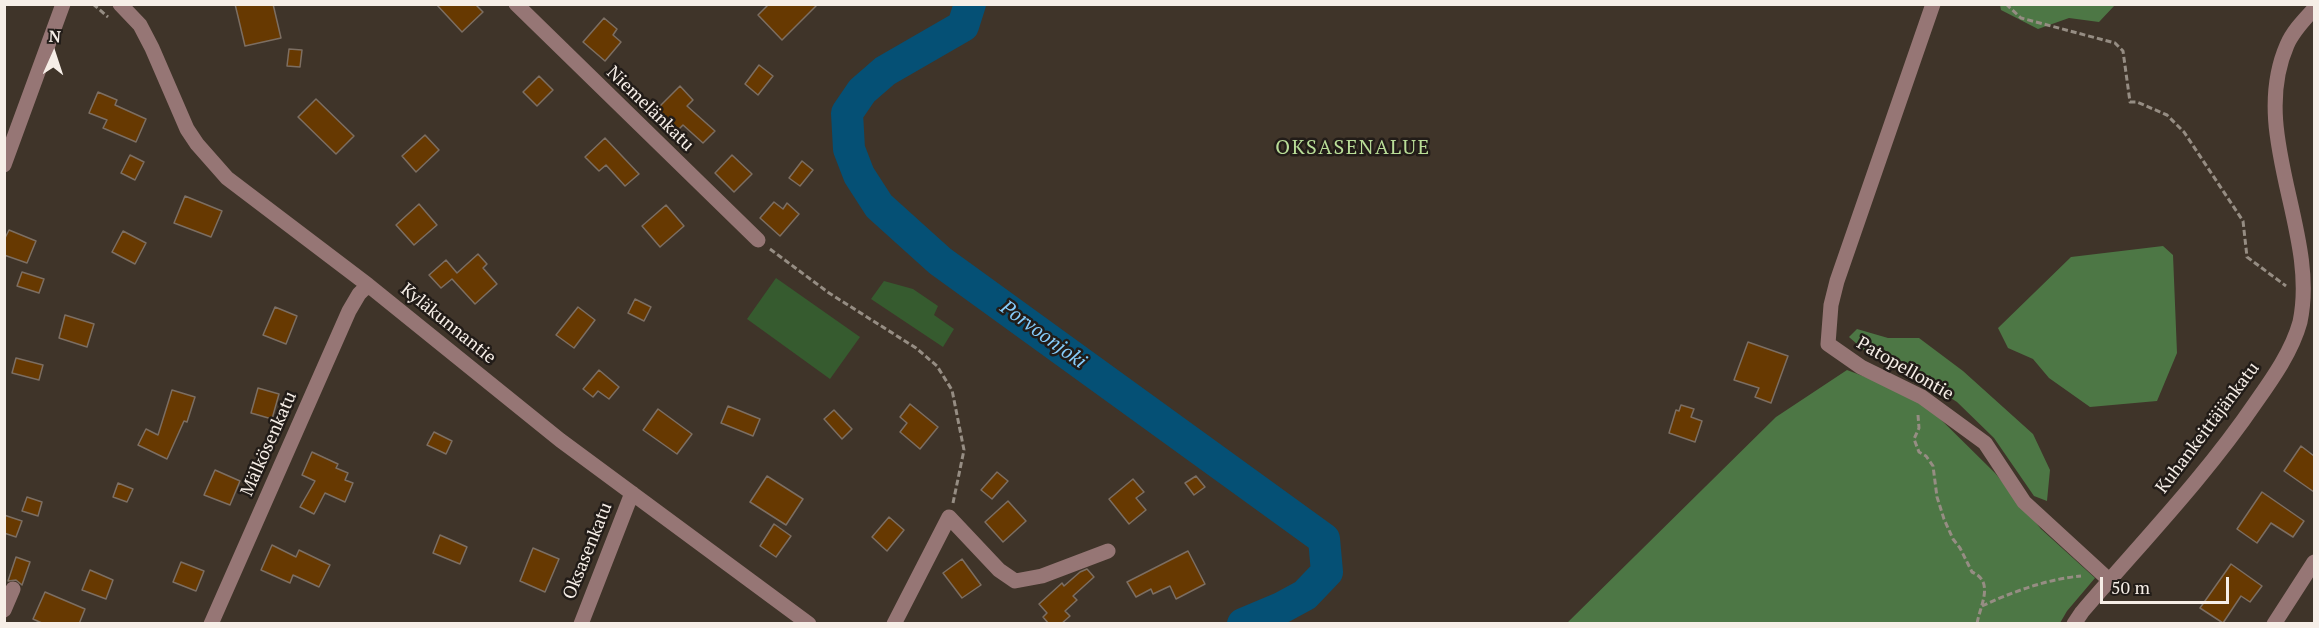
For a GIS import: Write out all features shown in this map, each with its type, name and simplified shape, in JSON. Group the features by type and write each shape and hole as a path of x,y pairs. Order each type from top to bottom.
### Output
{"street":[{"path":"4,165 63,4"},
{"name":"Kyläkunnantie","path":"120,4 140,25 187,129 227,178 368,285 560,440 809,624"},
{"name":"Niemelänkatu","path":"516,4 758,240"},
{"name":"Patopellontie","path":"1933,4 1837,282 1828,323 1828,344 1861,367 1923,397 1985,443 2024,502 2106,577"},
{"name":"Kuhankeittäjänkatu","path":"2074,624 2106,577 2205,470 2246,417 2270,382 2300,322 2304,266 2280,149 2277,83 2287,44 2296,29 2314,9"},
{"name":"Mälkösenkatu","path":"210,624 349,311 359,294 368,285"},
{"name":"Oksasenkatu","path":"581,624 632,493"},
{"path":"894,624 949,517 999,570 1015,580 1042,576 1108,551"},
{"path":"2274,624 2314,562"},
{"path":"4,610 13,590"}],"path":[{"path":"2006,4 2021,18 2115,43 2123,51 2130,102 2137,102 2167,114 2184,132 2243,221 2247,256 2280,280 2302,301"},
{"path":"758,240 829,293 916,348 936,366 952,390 964,450 957,492 949,517"},
{"path":"1923,397 1918,401 1920,428 1914,439 1919,452 1926,456 1933,466 1937,497 1953,539 1972,572 1980,575 1984,583 1986,591 1977,624"},
{"path":"1981,607 2006,594 2064,578 2106,577"}],"green space":[{"path":"2000,4 2115,5 2099,22 2069,18 2038,29 2001,10"},
{"path":"2163,246 2173,255 2177,353 2157,401 2090,407 2049,378 2033,359 2008,348 1998,328 2071,257"},
{"path":"776,278 860,337 830,379 747,319"},
{"path":"884,281 913,289 938,306 934,315 954,329 943,347 871,299"},
{"path":"1857,329 1888,338 1919,338 1963,371 2033,434 2050,470 2047,501 2034,496 1994,438 1957,402 1907,370 1865,351 1849,337"},
{"path":"1847,370 1918,397 1995,473 2041,529 2095,578 2067,611 2060,623 1566,624 1776,417"}],"building":[{"path":"235,4 273,4 281,38 245,46"},
{"path":"436,4 475,4 483,12 462,32"},
{"path":"769,4 818,4 782,40 758,15"},
{"path":"604,18 617,29 613,35 621,42 605,61 583,42"},
{"path":"289,49 302,50 300,67 287,66"},
{"path":"759,65 773,76 758,95 745,84"},
{"path":"539,76 553,90 537,106 523,92"},
{"path":"680,86 693,100 687,106 715,131 703,143 683,125 675,133 654,112"},
{"path":"98,92 117,100 115,105 146,119 136,142 103,128 107,120 89,113"},
{"path":"316,99 354,136 336,154 298,117"},
{"path":"425,135 439,150 416,172 402,156"},
{"path":"605,138 639,174 625,186 606,165 599,171 585,157"},
{"path":"130,155 144,162 135,180 121,173"},
{"path":"732,155 752,174 734,192 715,173"},
{"path":"802,161 813,170 800,186 789,178"},
{"path":"185,196 222,211 211,237 174,223"},
{"path":"774,202 783,209 787,203 799,214 780,236 760,218"},
{"path":"419,204 437,225 414,245 396,225"},
{"path":"666,205 684,226 660,247 642,226"},
{"path":"9,230 36,241 27,263 4,255 4,240"},
{"path":"123,231 146,243 135,264 112,252"},
{"path":"478,254 487,264 483,268 497,284 475,304 452,279 441,288 429,275 446,260 457,273"},
{"path":"22,272 44,279 39,293 17,286"},
{"path":"635,299 651,307 644,321 628,313"},
{"path":"275,307 297,316 286,344 263,335"},
{"path":"578,307 595,320 574,348 556,335"},
{"path":"65,315 94,324 87,347 59,338"},
{"path":"1748,342 1788,356 1771,403 1755,397 1759,388 1734,380"},
{"path":"16,358 43,365 39,380 12,373"},
{"path":"599,370 619,387 609,399 598,391 593,397 583,389"},
{"path":"258,388 279,394 272,419 251,413"},
{"path":"172,390 195,397 187,422 184,421 167,459 138,445 146,429 158,435"},
{"path":"910,404 938,427 920,449 900,432 907,423 900,417"},
{"path":"1681,405 1694,409 1691,417 1702,421 1695,442 1669,433 1676,410 1679,411"},
{"path":"728,406 760,419 753,436 721,423"},
{"path":"658,409 692,434 677,454 643,430"},
{"path":"834,410 852,429 842,439 824,419"},
{"path":"434,432 452,441 446,454 427,445"},
{"path":"2301,446 2314,456 2314,492 2284,471"},
{"path":"312,452 338,464 336,468 348,473 345,480 353,483 345,502 325,493 314,514 300,507 315,481 302,475"},
{"path":"215,470 240,481 230,505 204,495"},
{"path":"997,472 1008,481 992,499 981,490"},
{"path":"767,476 803,499 786,525 750,502"},
{"path":"1196,476 1205,487 1194,495 1185,483"},
{"path":"1133,479 1144,492 1136,498 1146,510 1129,524 1109,499"},
{"path":"118,483 133,489 127,502 113,497"},
{"path":"2262,492 2304,521 2293,537 2271,523 2257,543 2237,529"},
{"path":"27,497 42,502 38,516 22,511"},
{"path":"1008,501 1026,521 1003,542 985,522"},
{"path":"4,515 22,521 16,537 4,533"},
{"path":"889,517 904,530 887,551 872,537"},
{"path":"774,524 791,536 776,557 760,546"},
{"path":"440,535 467,547 460,564 433,553"},
{"path":"272,545 296,557 299,550 330,565 319,587 293,575 290,583 261,570"},
{"path":"533,548 559,559 545,592 520,581"},
{"path":"1188,551 1205,584 1176,599 1170,586 1153,594 1151,589 1136,597 1127,582"},
{"path":"16,557 30,562 22,585 16,580 8,581"},
{"path":"962,559 981,585 962,598 943,573"},
{"path":"181,562 204,571 196,591 173,582"},
{"path":"2231,564 2262,586 2250,602 2241,596 2223,623 2200,608"},
{"path":"1087,569 1094,577 1073,596 1077,600 1065,611 1070,616 1061,624 1049,624 1043,617 1047,613 1039,604 1062,583 1064,586"},
{"path":"90,570 113,580 106,599 82,590"},
{"path":"45,592 85,609 79,624 44,624 33,619"}],"waterway":[{"name":"Porvoonjoki","path":"970,4 963,26 885,71 862,91 847,113 849,149 859,175 879,206 940,261 1324,539 1327,572 1305,595 1243,624"}],"district":[{"name":"OKSASENALUE","path":"1353,148"}]}
